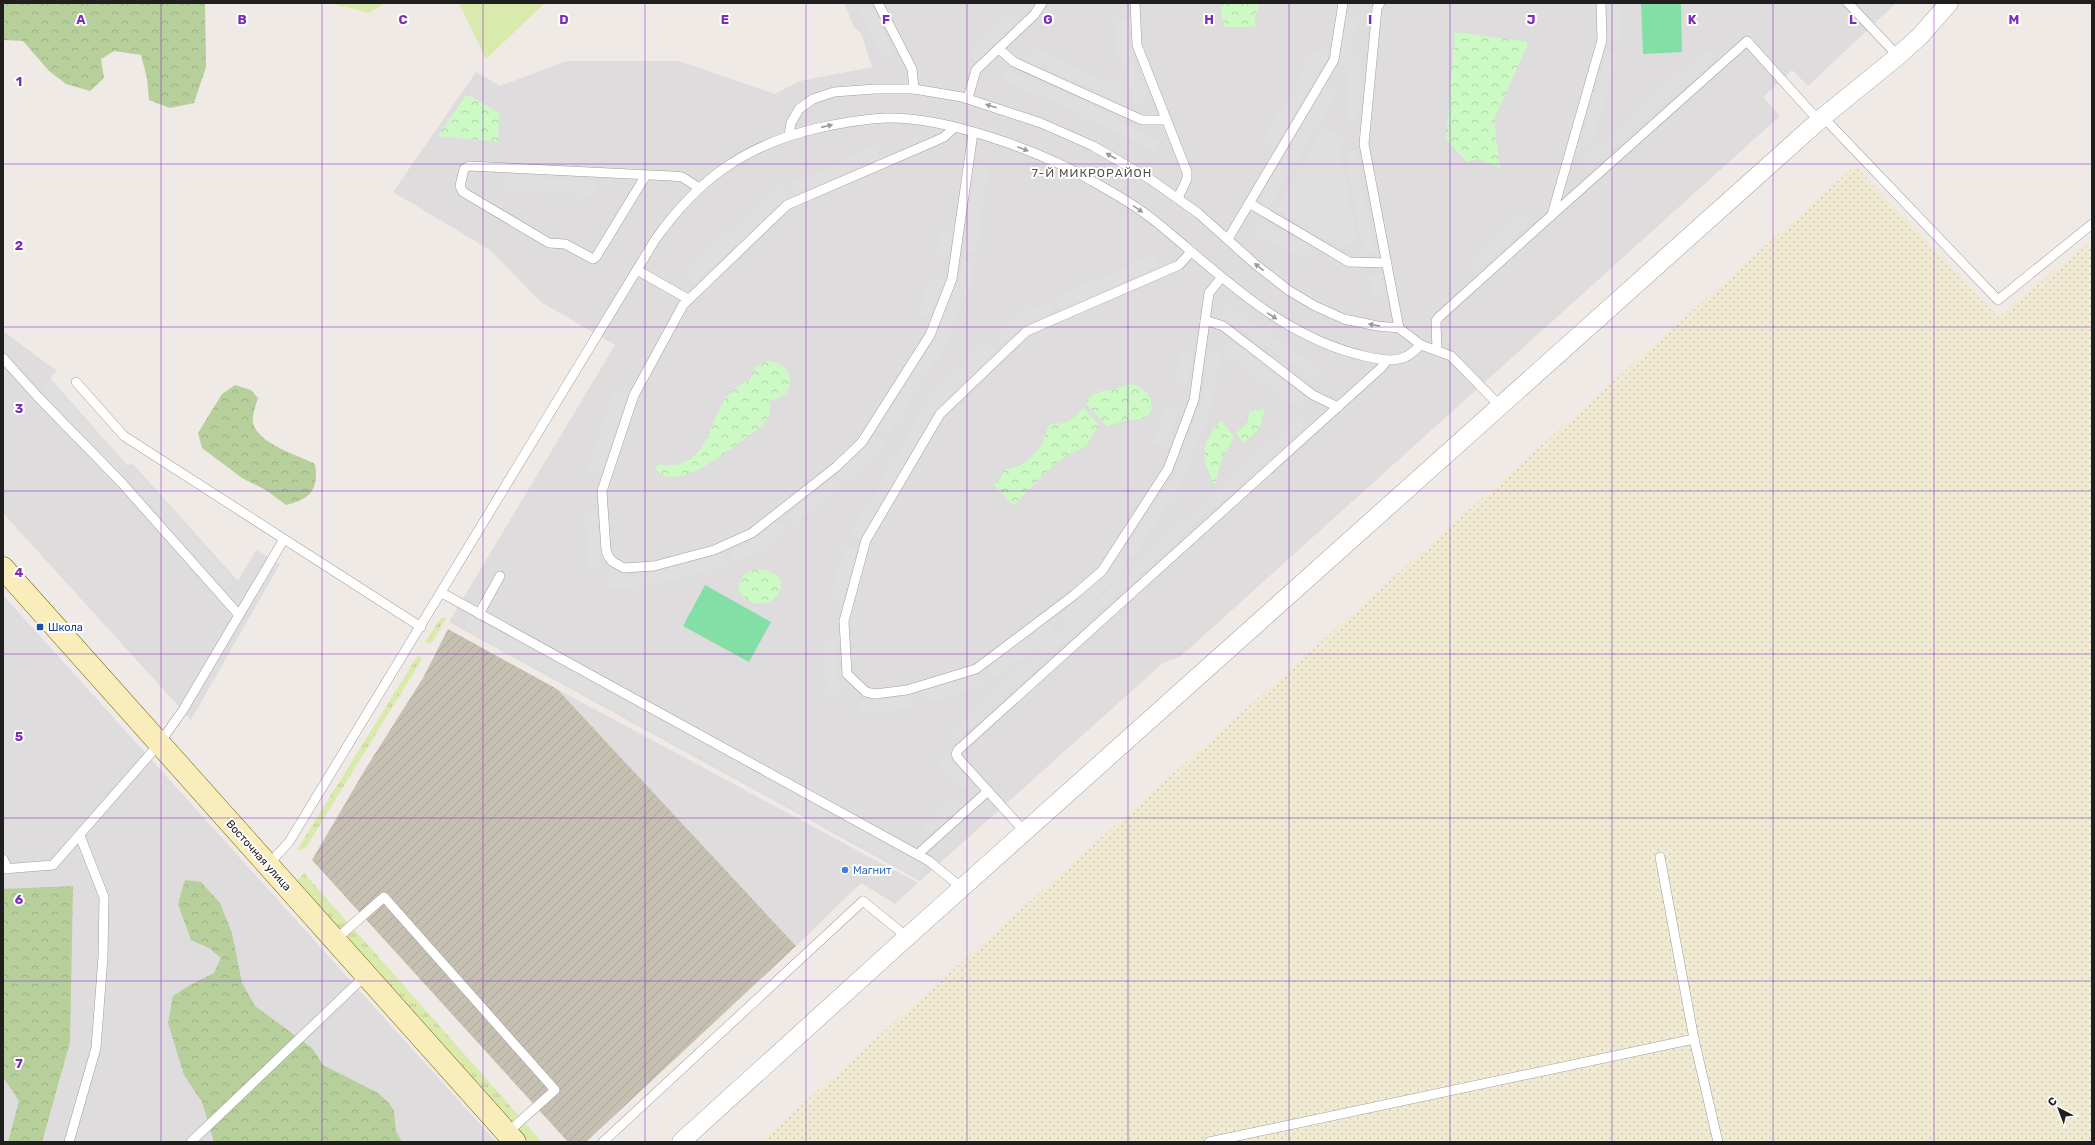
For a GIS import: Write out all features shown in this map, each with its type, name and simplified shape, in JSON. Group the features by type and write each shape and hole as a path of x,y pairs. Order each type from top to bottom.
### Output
{"main road":[{"name":"Восточная улица","path":"3,568 511,1138"}],"street":[{"path":"681,1142 907,937 1821,119 1898,56 1920,36 1949,3"}],"lane":[{"path":"878,3 912,68 914,89"},
{"path":"968,98 976,70 1034,15 1042,3"},
{"path":"1135,3 1137,45 1187,172 1187,179 1178,198"},
{"path":"1228,239 1334,60 1343,3"},
{"path":"1380,3 1377,8 1364,144 1399,328"},
{"path":"1552,215 1602,40 1601,3"},
{"path":"1848,3 1898,56"},
{"path":"1437,350 1436,321 1438,317 1747,42 1998,300 2092,224"},
{"path":"998,49 1014,62 1142,120 1166,120"},
{"path":"789,135 791,123 799,109 813,99 834,92 914,89 968,98 1041,123 1093,146 1150,179 1198,213 1255,264 1288,290 1315,306 1344,318 1377,326 1399,328 1420,345 1452,356 1458,360 1500,406"},
{"path":"268,865 289,842 442,593 637,270 671,218 699,188 729,164 766,144 789,135 847,122 889,118 911,120 954,128 999,140 1043,157 1091,180 1154,220 1221,278 1259,307 1291,327 1322,343 1351,353 1387,360 1406,357 1420,345"},
{"path":"954,128 941,138 787,205 688,299 677,314 634,395 602,491 608,556 612,562 624,568 654,566 714,550 752,532 836,467 862,442 930,335 952,279 973,133"},
{"path":"646,175 593,259 565,244 549,243 464,192 460,186 464,169 469,166 646,175 682,177 699,188"},
{"path":"1249,203 1350,262 1387,263"},
{"path":"1191,252 1179,265 1027,331 940,414 866,540 844,621 846,669 850,677 866,692 875,694 908,690 976,669 1074,595 1102,571 1168,469 1194,400 1209,293 1221,278"},
{"path":"637,270 688,299"},
{"path":"1206,320 1223,326 1313,395 1338,407"},
{"path":"3,358 39,398 121,482 239,615"},
{"path":"1025,832 958,758 956,754 958,750 1382,368 1387,360"},
{"path":"76,382 124,436 420,627"},
{"path":"3,858 5,869 53,865 80,836 159,744 183,710 284,539"},
{"path":"479,614 500,576"},
{"path":"442,593 918,854 962,888"},
{"path":"918,854 988,791"},
{"path":"69,1142 96,1048 103,957 104,897 80,836"},
{"path":"1660,857 1694,1038 1718,1142"},
{"path":"335,940 384,897 389,902 555,1090 511,1138"},
{"path":"603,1142 863,901 907,937"},
{"path":"191,1142 366,975"},
{"path":"1209,1142 1694,1038"}],"shaded area":[{"path":"844,3 1896,3 1808,86 1792,70 1763,97 1780,116 1181,656 1163,663 920,881 449,622 615,345 541,302 490,250 393,192 476,72 500,86 567,61 679,61 775,94 800,81 872,67 861,33 854,27"},
{"path":"856,3 869,3 896,56 886,61"},
{"path":"1049,3 1061,3 1059,10 1048,6"},
{"path":"1608,3 1619,3 1620,40 1609,40"},
{"path":"1008,14 1017,23 977,61 968,52"},
{"path":"1346,17 1357,19 1347,67 1336,64"},
{"path":"1114,20 1128,20 1129,47 1148,99 1136,104 1115,49"},
{"path":"1033,48 1130,92 1125,103 1028,59"},
{"path":"1316,49 1328,56 1274,147 1263,141"},
{"path":"1708,49 1715,57 1587,172 1580,164"},
{"path":"1607,51 1618,54 1592,145 1581,142"},
{"path":"1351,54 1362,55 1358,121 1347,120"},
{"path":"1005,69 1082,100 1160,142 1154,153 1077,111 1001,81"},
{"path":"1326,84 1338,91 1270,206 1259,200"},
{"path":"1324,127 1344,138 1340,154 1357,243 1340,247 1275,210"},
{"path":"875,146 880,158 794,195 789,184"},
{"path":"1356,149 1375,251 1364,253 1345,151"},
{"path":"976,164 989,166 976,254 964,253"},
{"path":"1855,166 1998,317 2092,241 2092,1142 760,1142"},
{"path":"503,176 597,181 596,195 502,190"},
{"path":"781,187 786,198 693,284 685,275 767,197"},
{"path":"1525,213 1532,221 1476,272 1468,264"},
{"path":"1261,219 1312,249 1305,261 1254,231"},
{"path":"940,232 952,234 949,256 937,255"},
{"path":"1153,255 1158,267 1059,310 1054,298"},
{"path":"962,260 975,262 972,280 945,346 924,380 913,373 934,340 960,277"},
{"path":"1380,274 1385,297 1373,299 1369,276"},
{"path":"932,276 943,281 928,317 917,312"},
{"path":"1049,301 1054,312 1025,325 1003,345 994,336 1018,314"},
{"path":"1229,307 1322,370 1316,380 1222,316"},
{"path":"3,331 57,371 50,378 127,465 133,464 238,581 256,550 280,564 191,720 3,513"},
{"path":"1230,341 1304,397 1296,407 1223,351"},
{"path":"988,342 996,351 947,398 935,415 862,540 851,533 924,408 938,390"},
{"path":"1180,352 1192,354 1188,383 1176,381"},
{"path":"1209,352 1220,354 1213,403 1183,481 1132,559 1123,553 1173,476 1202,400"},
{"path":"910,378 921,385 888,436 878,429"},
{"path":"49,379 128,466 118,475 40,387"},
{"path":"615,389 627,393 600,473 588,470"},
{"path":"1167,407 1178,411 1164,447 1153,442"},
{"path":"1301,416 1307,423 954,742 948,735"},
{"path":"874,435 885,442 877,454 845,484 836,475 868,445"},
{"path":"138,473 234,580 224,589 128,481"},
{"path":"831,479 839,489 793,525 785,515"},
{"path":"597,510 601,568 589,569 584,511"},
{"path":"779,520 787,530 754,554 736,562 731,551 748,543"},
{"path":"845,546 857,550 842,602 830,599"},
{"path":"724,553 727,565 655,585 609,588 609,576 653,573"},
{"path":"1118,557 1127,564 1111,583 1066,624 1059,615 1103,576"},
{"path":"3,595 496,1142 3,1142"},
{"path":"469,616 925,866 919,877 463,627"},
{"path":"1048,623 1056,633 996,678 988,668"},
{"path":"448,629 557,689 796,946 586,1142 568,1142 312,860 366,768 423,678"},
{"path":"824,639 836,639 839,694 826,695"},
{"path":"980,674 984,686 928,703 924,691"},
{"path":"557,689 918,883 895,904 861,883 796,946"},
{"path":"913,696 914,708 859,715 857,703"},
{"path":"946,755 971,782 962,790 937,763"},
{"path":"956,797 963,804 930,834 923,827"}],"green space":[{"path":"3,3 205,3 206,67 194,103 170,108 149,100 147,78 141,55 114,51 101,59 104,78 90,91 66,84 49,71 23,41 3,40"},
{"path":"330,3 385,3 369,13"},
{"path":"459,3 545,3 486,59"},
{"path":"1220,3 1260,3 1255,17 1255,27 1224,27"},
{"path":"1641,3 1681,3 1682,52 1643,54"},
{"path":"1455,32 1529,42 1494,120 1500,168 1478,159 1467,162 1446,140"},
{"path":"467,94 499,113 498,142 438,136"},
{"path":"767,361 777,363 784,367 790,380 789,388 785,394 778,398 769,400 770,413 768,418 758,429 729,451 702,468 687,474 674,477 663,475 655,468 659,464 677,464 687,461 695,455 706,439 719,410 727,397 736,388 750,380 755,367"},
{"path":"1128,384 1138,386 1146,392 1151,400 1152,411 1143,419 1129,420 1107,426 1086,404 1088,399 1096,392 1114,390"},
{"path":"235,385 251,390 258,398 253,416 254,425 258,433 276,446 315,464 316,480 314,486 311,492 302,500 286,505 266,490 242,478 202,448 198,433 222,394"},
{"path":"1083,408 1099,425 1086,446 1063,458 1042,475 1014,506 993,484 999,481 1005,469 1018,466 1030,459 1042,443 1050,424 1066,422"},
{"path":"1250,410 1265,410 1259,429 1244,443 1236,433 1247,423"},
{"path":"1221,420 1234,437 1221,461 1215,486 1207,467 1204,452 1209,436"},
{"path":"758,569 773,573 780,580 781,589 776,596 768,602 758,604 748,600 738,588 742,577 747,572"},
{"path":"705,585 771,622 749,662 683,626"},
{"path":"447,617 431,644 425,642 441,618"},
{"path":"418,655 422,659 305,849 297,850"},
{"path":"304,873 348,923 338,931 295,883"},
{"path":"185,880 201,882 220,903 232,933 242,983 255,1006 312,1048 323,1065 378,1093 389,1103 394,1111 396,1131 402,1142 214,1142 202,1102 184,1075 168,1023 173,996 190,985 214,973 221,958 209,948 191,940 178,904"},
{"path":"73,886 70,1042 42,1142 8,1142 19,1101 3,1077 3,889"},
{"path":"354,929 519,1116 511,1123 344,938"},
{"path":"525,1123 542,1142 528,1141 517,1130"}],"place":[{"name":"Школа","path":"40,627"},
{"name":"Магнит","path":"845,870"}],"district":[{"name":"7-Й МИКРОРАЙОН","path":"1092,173"}]}
